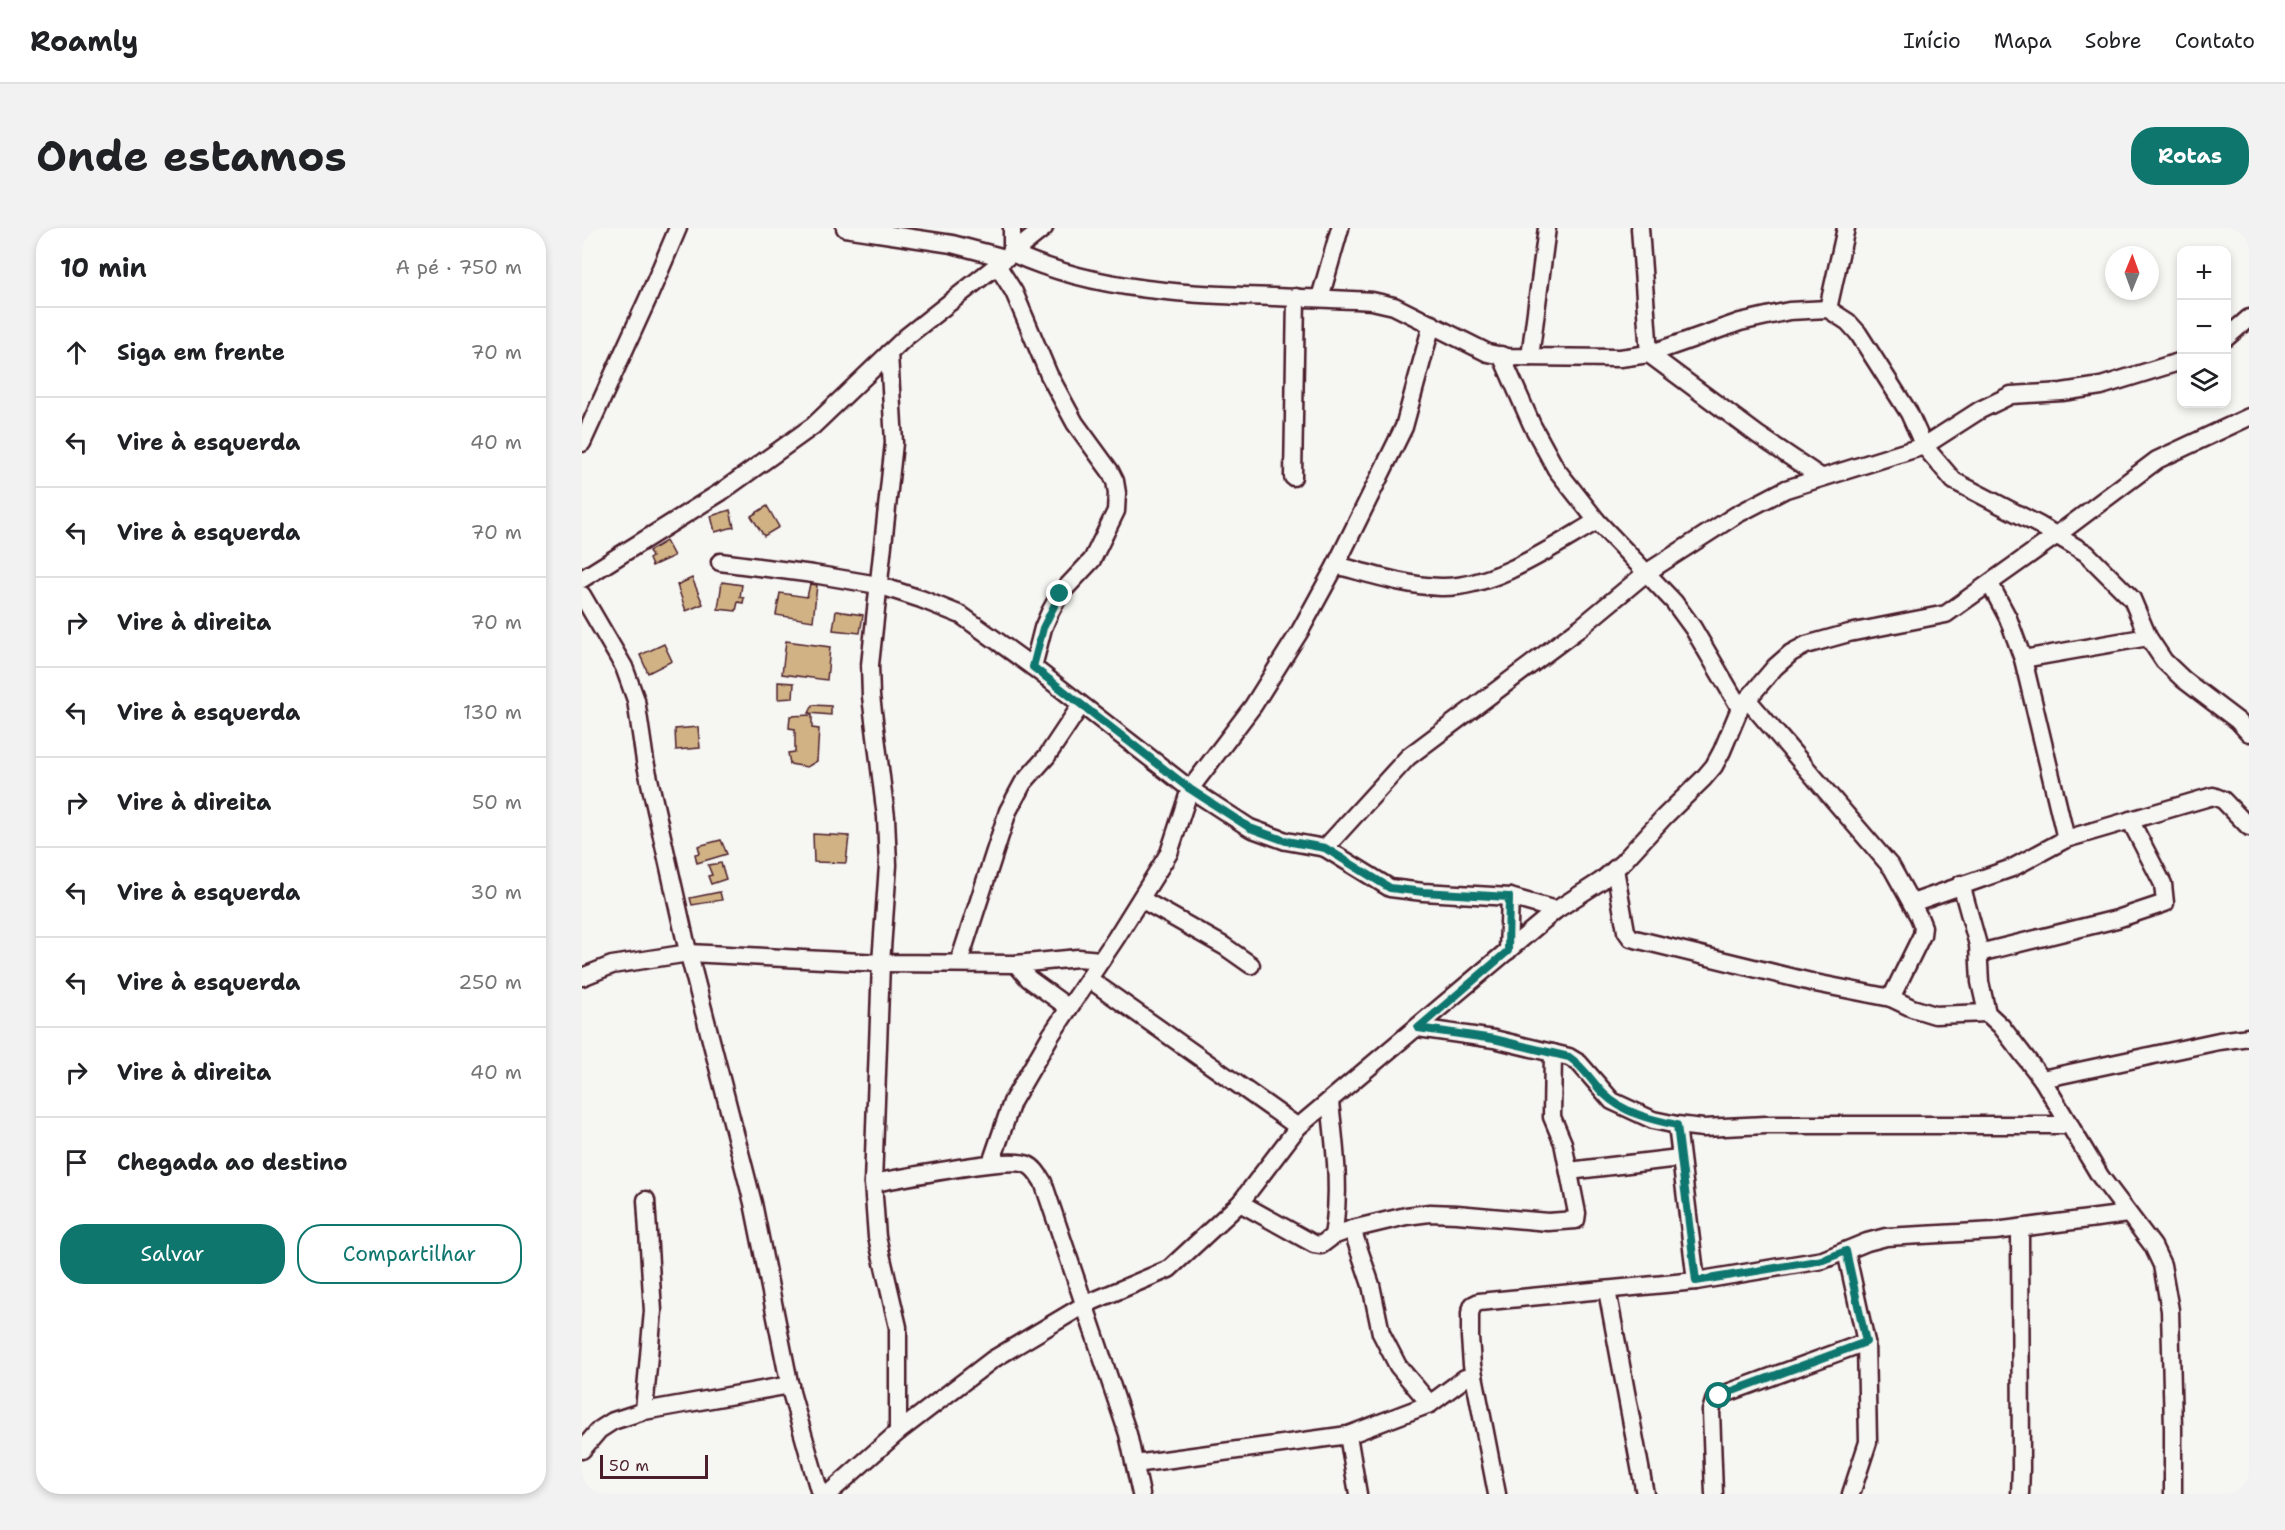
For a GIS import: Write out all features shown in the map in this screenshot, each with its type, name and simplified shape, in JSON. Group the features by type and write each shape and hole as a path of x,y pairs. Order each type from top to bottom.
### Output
{"street":[{"path":"582,443 678,228"},
{"path":"845,228 952,244 1102,283 1178,292 1372,301 1394,306 1488,353 1501,356 1620,358 1648,354 1740,322 1790,311 1828,309 1848,322 1858,333 1909,413 1924,446 1954,481 2057,535 2086,553 2132,599 2148,637 2164,661 2177,674 2238,721 2249,733"},
{"path":"1012,228 1005,258 1014,292 1049,375 1075,423 1110,471 1115,481 1117,494 1116,511 1092,560 1060,594 1050,612 1043,628 1033,667"},
{"path":"582,579 720,492 813,426 889,353 1044,228"},
{"path":"1320,298 1340,228"},
{"path":"1530,357 1547,228"},
{"path":"1640,228 1648,354"},
{"path":"1828,309 1846,228"},
{"path":"1293,477 1296,297"},
{"path":"2231,334 2249,318"},
{"path":"991,1163 1012,1102 1069,1008 1169,853 1190,789 1253,706 1300,631 1336,565 1404,427 1432,324"},
{"path":"889,353 894,443 870,665 871,696 886,817 888,865 881,963 873,1183 877,1238 898,1327 898,1432"},
{"path":"1648,354 1758,435 1820,476"},
{"path":"1501,356 1532,425 1556,469 1597,521 1674,602 1744,704 1892,868 1923,927 1922,935 1891,998"},
{"path":"1325,848 1408,757 1581,627 1646,573 1736,515 1786,489 1820,476 1924,446 1980,410 2011,395 2062,392 2101,386 2177,362"},
{"path":"828,1494 898,1432 992,1360 1084,1305 1169,1269 1240,1203 1298,1127 1556,910 1616,868 1714,766 1744,704 1775,667 1791,653 1806,645 1849,633 1946,614 2157,460 2249,417"},
{"path":"1336,565 1422,585 1442,587 1470,584 1508,571 1597,521"},
{"path":"720,562 878,585 961,615 1033,667 1190,789 1250,828 1286,841 1325,848 1390,888 1509,897 1556,910"},
{"path":"1990,584 2008,618 2023,659 2066,839"},
{"path":"582,595 624,667 636,700 645,761 689,953 753,1203 790,1385 820,1494"},
{"path":"2023,659 2148,637"},
{"path":"959,962 1008,811 1023,783 1047,756 1081,705"},
{"path":"1912,903 2012,868 2066,839 2212,796 2223,800 2249,827"},
{"path":"1979,953 2117,919 2165,903 2163,884 2130,820"},
{"path":"1616,868 1626,931 1630,938 1815,983 1891,998 1935,1015 1987,1013"},
{"path":"1961,884 1979,953 1980,982 1987,1013 2001,1026 2042,1078 2100,1176 2152,1246 2162,1265 2170,1310 2174,1428 2173,1494"},
{"path":"1508,951 1509,897"},
{"path":"1141,899 1251,964"},
{"path":"582,977 612,965 689,953 881,963 1016,964 1078,958 1101,960"},
{"path":"1016,964 1029,979 1069,1008"},
{"path":"1089,979 1298,1127"},
{"path":"1418,1028 1494,1039 1569,1057 1579,1064 1612,1101 1653,1120 1677,1125 1703,1128 1766,1125 2070,1125"},
{"path":"2042,1078 2219,1041 2249,1037"},
{"path":"1240,1203 1314,1244 1321,1245 1333,1236 1352,1229 1406,1216 1457,1214 1548,1222 1576,1220 1577,1213 1563,1143 1552,1117 1553,1053"},
{"path":"1330,1102 1338,1174 1338,1207 1333,1236"},
{"path":"1677,1125 1679,1158 1696,1281"},
{"path":"1569,1172 1679,1158"},
{"path":"873,1183 991,1163 1028,1164 1043,1182 1128,1434 1141,1494"},
{"path":"644,1412 653,1311 646,1200"},
{"path":"1497,1494 1474,1376 1470,1337 1470,1313 1473,1305 1496,1299 1696,1281 1823,1260 1867,1242 1886,1237 2020,1228 2128,1214"},
{"path":"2020,1228 2020,1494"},
{"path":"1352,1229 1371,1286 1381,1333 1398,1366 1430,1404"},
{"path":"1846,1251 1866,1342 1868,1442 1851,1494"},
{"path":"1607,1290 1645,1494"},
{"path":"1714,1494 1711,1411 1714,1401 1719,1396 1866,1342"},
{"path":"1136,1464 1347,1435 1430,1404 1465,1378 1474,1376"},
{"path":"582,1450 599,1430 613,1421 644,1412 790,1385"},
{"path":"1347,1435 1358,1494"}],"building":[{"path":"767,506 779,527 764,536 751,516"},
{"path":"730,510 734,527 715,532 711,516"},
{"path":"666,541 674,556 652,566 649,551"},
{"path":"692,578 703,604 686,611 677,585"},
{"path":"722,582 742,585 740,597 744,598 743,603 738,602 736,611 718,609"},
{"path":"810,584 817,585 813,621 776,615 780,593 807,597"},
{"path":"836,611 863,615 860,633 833,630"},
{"path":"786,641 830,647 827,680 782,674"},
{"path":"664,644 672,661 648,673 640,655"},
{"path":"778,682 794,683 793,698 778,699"},
{"path":"813,705 831,706 831,715 809,713"},
{"path":"812,715 812,728 819,729 817,761 807,767 790,764 788,753 795,752 795,729 789,728 790,716"},
{"path":"698,727 700,748 676,750 675,729"},
{"path":"813,834 849,836 846,863 814,862"},
{"path":"721,840 727,854 697,863 695,854 700,853 698,846"},
{"path":"721,863 726,879 711,884 708,876 712,875 708,865"},
{"path":"720,892 722,900 692,905 690,898"}],"route":[{"path":"1060,594 1043,628 1033,667 1190,789 1227,814 1250,828 1286,841 1325,848 1390,888 1509,897 1508,951 1418,1028 1494,1039 1569,1057 1586,1071 1612,1101 1653,1120 1677,1125 1679,1158 1696,1281 1823,1260 1846,1251 1866,1342 1719,1396"}]}
